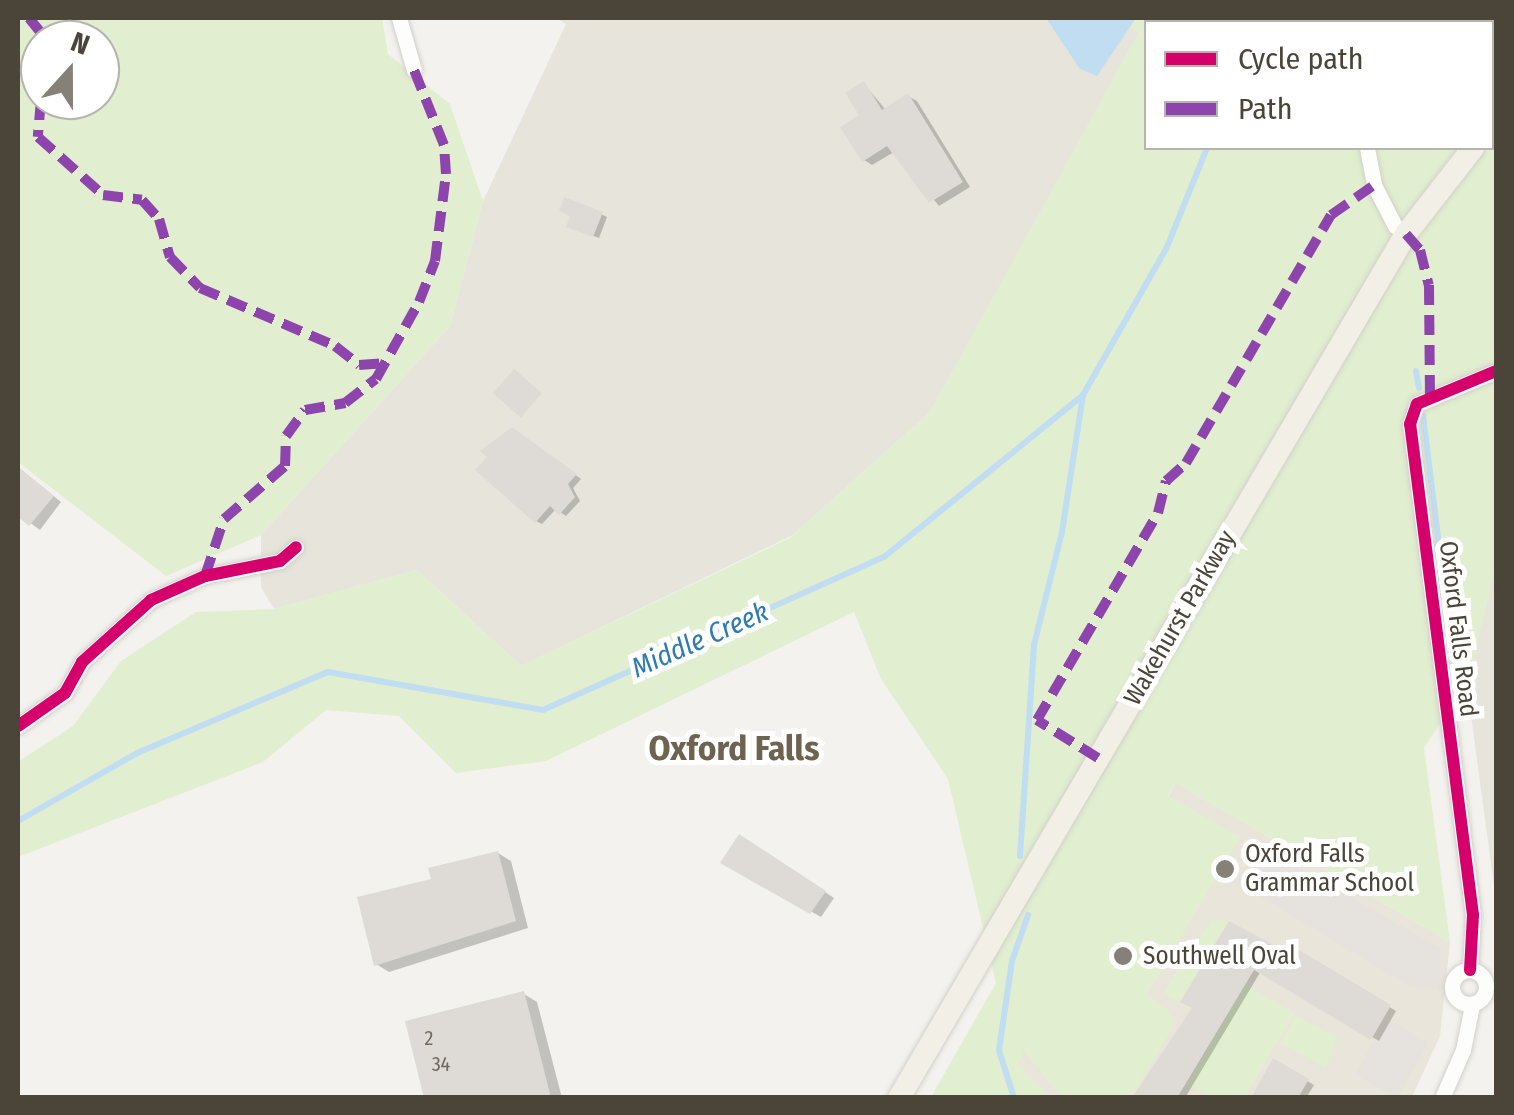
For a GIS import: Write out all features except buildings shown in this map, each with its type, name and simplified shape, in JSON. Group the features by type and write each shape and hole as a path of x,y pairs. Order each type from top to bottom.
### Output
{"main road":[{"name":"Wakehurst Parkway","path":"898,1098 1406,234 1471,150"}],"street":[{"path":"399,18 414,70"},
{"path":"1367,150 1374,185 1394,226 1406,234"},
{"name":"Oxford Falls Road","path":"1470,970 1473,915 1411,413 1417,404 1496,370"},
{"path":"18,726 65,693 82,662 151,600 205,576 280,561 296,547"},
{"path":"1442,1098 1463,1050 1472,1005 1484,997 1486,984 1470,970 1456,976 1452,989 1459,1001 1472,1005"}],"shaded area":[{"path":"556,18 1148,18 930,412 793,535 521,666 417,570 274,609 261,587 261,535 450,326 483,201 566,24"},
{"path":"1496,391 1496,901 1455,597"},
{"name":"Oxford Falls Grammar School","path":"1176,783 1450,942 1440,1036 1412,1097 931,1098 1047,1011"},
{"path":"1258,844 1440,948 1441,991 1405,984 1236,882"},
{"path":"1387,1019 1429,1043 1397,1098 1355,1074"}],"green space":[{"path":"18,18 382,18 388,54 450,104 483,201 450,326 261,535 166,576 18,462"},
{"path":"1119,18 1496,18 1496,565 1469,679 1424,748 1450,942 1176,783 1168,796 1240,837 1147,995 1170,1011 1172,1029 1132,1097 1061,1097 1024,1051 1018,1065 1051,1097 931,1097 996,983 948,779 881,679 854,612 546,761 456,773 399,716 326,710 263,762 18,857 18,762 73,726 121,661 196,612 274,609 417,570 521,666 790,538 930,412 1138,33"},
{"path":"1211,920 1229,921 1180,1002 1163,993"},
{"path":"1245,984 1295,1013 1245,1097 1210,1097 1187,1085"},
{"path":"1296,1016 1337,1037 1326,1068 1280,1043"}],"water":[{"path":"1046,18 1136,18 1097,76 1080,69"}],"waterway":[{"name":"Middle Creek","path":"18,821 137,753 328,672 543,710 884,557 1083,395 1167,247 1206,150"},
{"path":"1416,371 1419,388"},
{"path":"1020,856 1034,645 1062,532 1083,395"},
{"path":"1423,415 1444,585"},
{"path":"1014,1098 999,1050 1012,961 1028,915"}],"marked path":[{"path":"205,576 224,519 285,466 286,436 305,410 345,403 376,379 419,302 435,261 446,174 444,145 414,70"},
{"path":"39,120 38,137 103,195 142,200 159,219 170,257 200,288 335,346 359,365 387,363"},
{"path":"1098,758 1037,720 1158,513 1166,481 1186,463 1331,215 1374,185"},
{"path":"1406,234 1420,250 1429,285 1430,398"}],"cycle path":[{"path":"1470,970 1473,915 1410,424 1417,404 1496,371"},
{"path":"18,726 65,693 82,662 151,600 205,576 280,561 296,547"}],"place":[{"name":"Oxford Falls Grammar School","path":"1225,869"},
{"name":"Southwell Oval","path":"1123,956"}],"district":[{"name":"Oxford Falls","path":"734,748"}]}
